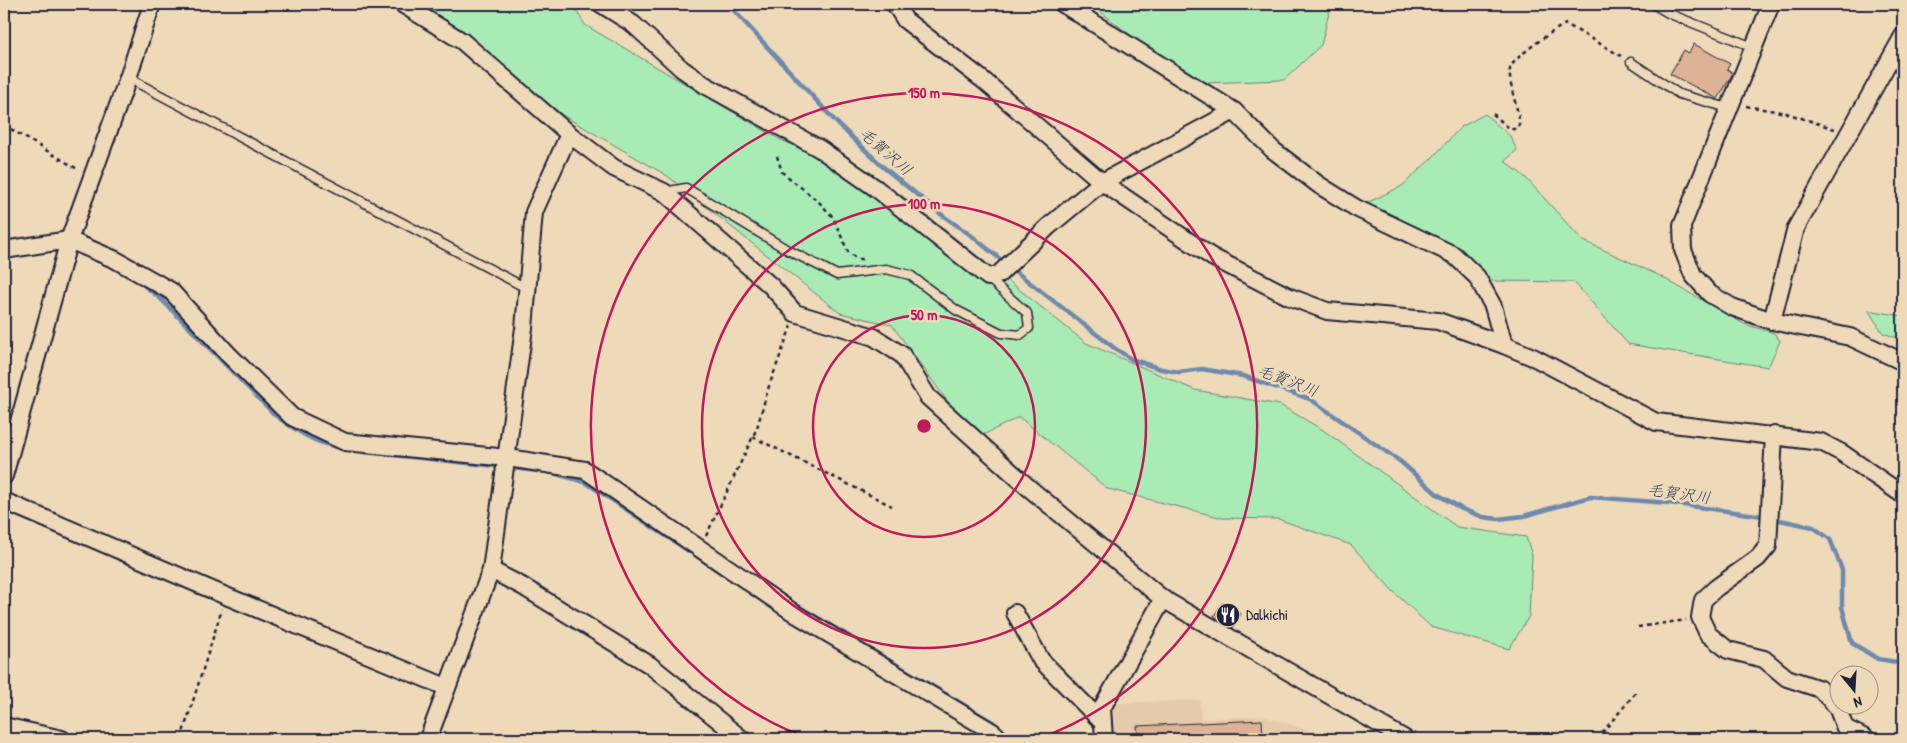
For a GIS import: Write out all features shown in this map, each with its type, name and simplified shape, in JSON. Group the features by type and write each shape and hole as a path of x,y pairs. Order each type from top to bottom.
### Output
{"street":[{"path":"4,476 69,240 128,78 152,4"},
{"path":"402,4 462,41 569,134 614,168 664,192 771,286 795,313 851,328 874,337 902,355 928,397 1029,488 1163,599 1405,739"},
{"path":"601,4 633,24 682,69 705,85 820,149 877,189 988,277 1001,272 1102,182 1234,111"},
{"path":"895,4 905,20 983,80 1102,182 1212,257 1299,300 1327,311 1438,321 1504,344 1535,358 1656,422 1821,442 1842,453 1903,495"},
{"path":"1063,4 1234,111 1273,150 1318,185 1356,208 1454,255 1477,277 1493,306 1504,344"},
{"path":"1771,4 1682,226 1683,250 1694,275 1710,294 1732,308 1772,321 1850,337 1903,362"},
{"path":"1772,321 1796,228 1903,36"},
{"path":"428,739 491,570 508,458 524,328 534,212 569,134"},
{"path":"4,250 69,240 116,260 171,292 229,355 292,417 345,442 508,458 585,470 797,615 993,732 1000,739"},
{"path":"1774,435 1768,546 1758,558 1716,588 1703,600 1700,618 1708,634 1728,650 1764,659 1787,678 1820,689 1837,707 1844,728 1867,739"},
{"path":"4,501 446,687"},
{"path":"491,570 522,586 650,665 742,739"},
{"path":"1104,731 1102,708 1163,599"},
{"path":"1015,613 1041,660 1104,731"},
{"path":"4,726 62,739"}],"lane":[{"path":"1653,4 1670,14 1753,46"},
{"path":"1631,62 1679,94 1729,106"},
{"path":"128,78 526,288"},
{"path":"664,192 686,188 786,249 837,275 886,269 910,275 956,310 1001,332 1020,335 1029,328 1027,313 968,260"}],"path":[{"path":"1493,114 1510,129 1516,129 1519,125 1519,119 1510,68 1545,36 1566,24 1631,62"},
{"path":"1729,106 1786,113 1848,133"},
{"path":"4,126 91,176"},
{"path":"777,156 782,172 819,202 833,217 848,252 857,260 871,259 881,261 886,269"},
{"path":"700,549 753,437 795,313"},
{"path":"753,437 892,506"},
{"path":"181,739 226,596"},
{"path":"1638,627 1700,618"},
{"path":"1596,739 1636,691"}],"shaded area":[{"path":"1200,700 1201,719 1263,716 1321,734 1334,736 1384,734 1393,739 1110,739 1108,712 1118,703"}],"green space":[{"path":"418,4 572,4 585,25 779,139 900,194 1086,343 1195,390 1280,405 1323,430 1457,527 1526,537 1532,555 1529,616 1509,649 1431,627 1393,591 1351,545 1278,519 1223,518 1108,489 1019,417 975,439 892,325 840,313 666,175 564,116 432,12"},
{"path":"1091,4 1331,5 1321,45 1284,80 1204,83 1135,39"},
{"path":"1485,114 1510,136 1517,150 1505,161 1526,178 1582,240 1658,275 1744,324 1774,333 1780,341 1768,367 1628,344 1574,282 1492,281 1356,208 1402,186 1461,127"},
{"path":"1868,310 1903,316 1903,340 1883,333"}],"building":[{"path":"1694,44 1730,64 1727,69 1733,73 1718,99 1670,74 1684,50 1689,53"},
{"name":"Dalkichi","path":"1222,603 1241,614 1233,628 1214,616"},
{"path":"1262,720 1263,739 1138,739 1137,726"}],"waterway":[{"name":"毛賀沢川","path":"728,4 838,124 882,166 1005,263"},
{"name":"毛賀沢川","path":"1011,268 1131,359 1161,369 1179,372 1202,369 1243,376 1310,399 1401,462 1437,494 1462,509 1483,517 1498,519 1524,516 1590,497 1669,503 1756,515 1813,527 1830,539 1842,570 1842,607 1852,643 1878,659 1903,663"},
{"path":"141,283 161,299 276,416 316,441 343,448"},
{"path":"365,452 496,466"},
{"path":"511,468 538,471"},
{"path":"546,471 585,482 690,552"},
{"path":"698,557 721,573"},
{"path":"798,606 994,723"},
{"path":"1000,728 1011,739"}],"place":[{"name":"Dalkichi","path":"1228,615"}]}
